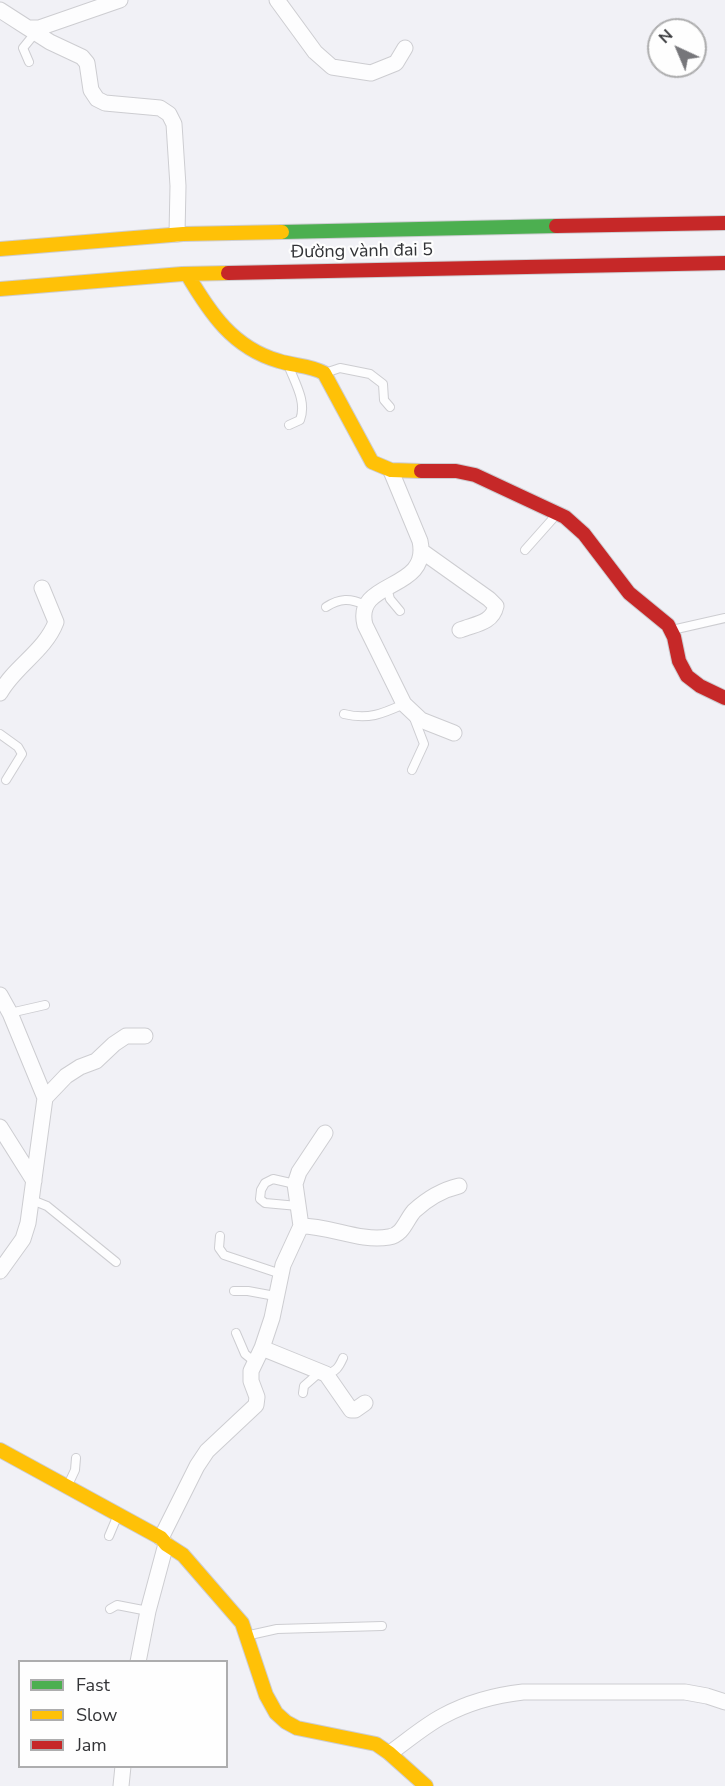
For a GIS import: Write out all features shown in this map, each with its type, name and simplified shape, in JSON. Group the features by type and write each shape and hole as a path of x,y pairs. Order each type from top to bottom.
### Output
{"main road":[{"name":"Đường vành đai 5","path":"0,249 177,234 725,223"},
{"name":"Đường vành đai 5","path":"0,289 187,274 725,263"},
{"path":"187,274 214,319 226,333 262,355 287,363 309,366 324,374 372,462 391,471 455,471 473,474 558,513 582,531 627,590 661,618 671,630 679,664 685,675 694,683 725,698"},
{"path":"0,1450 118,1515 183,1555 233,1612 249,1635 268,1701 281,1718 299,1729 378,1745 426,1786"}],"street":[{"path":"32,30 91,5 120,0"},
{"path":"277,0 315,52 332,67 371,73 396,63 405,48"},
{"path":"0,10 50,42 82,57 87,63 91,90 97,99 105,104 160,108 169,114 174,124 175,134 178,186 177,234"},
{"path":"391,471 423,552 420,563 413,573 372,597 365,605 362,615 408,709 421,720 454,733"},
{"path":"423,552 489,599 495,606 494,613 484,623 460,630"},
{"path":"0,693 6,683 51,634 56,622 42,588"},
{"path":"0,995 10,1013 45,1098 32,1200 23,1239 0,1271"},
{"path":"45,1098 66,1076 96,1061 126,1036 145,1036"},
{"path":"0,1127 34,1181"},
{"path":"138,1660 163,1541 197,1466 219,1438 251,1412 256,1405 257,1397 251,1381 252,1371 272,1318 281,1274 301,1226 295,1184 299,1172 325,1133"},
{"path":"301,1226 314,1226 351,1236 390,1237 399,1233 413,1212 435,1195 459,1186"},
{"path":"262,1348 323,1373 351,1410 356,1410 365,1404"},
{"path":"390,1753 446,1714 507,1694 523,1692 685,1692 707,1695 725,1702"},
{"path":"121,1786 123,1768"}],"lane":[{"path":"28,62 23,48 32,30"},
{"path":"287,363 302,402 303,411 300,420 289,425"},
{"path":"324,374 340,368 370,374 383,384 384,400 390,407"},
{"path":"525,550 558,513"},
{"path":"387,588 390,599 400,611"},
{"path":"326,607 337,600 352,599 365,605"},
{"path":"671,630 725,618"},
{"path":"344,714 360,718 408,709 424,744 412,770"},
{"path":"0,734 18,747 22,754 6,780"},
{"path":"10,1013 45,1005"},
{"path":"295,1184 273,1179 264,1183 260,1199 265,1203 299,1206"},
{"path":"32,1200 47,1206 116,1262"},
{"path":"220,1236 219,1248 224,1255 281,1274"},
{"path":"234,1292 248,1291 275,1296"},
{"path":"236,1333 245,1354 255,1362"},
{"path":"303,1393 304,1386 323,1373 332,1373 339,1367 343,1358"},
{"path":"68,1487 75,1470 76,1458"},
{"path":"109,1536 118,1515"},
{"path":"110,1609 117,1605 148,1611"},
{"path":"249,1635 277,1629 382,1626"}],"traffic: fast":[{"path":"282,232 556,226"}],"traffic: slow":[{"path":"0,249 183,234 282,232"},
{"path":"0,289 182,274 228,273"},
{"path":"187,274 224,327 248,347 279,361 313,368 324,373 372,462 391,470 421,471"},
{"path":"0,1450 161,1538 183,1555 242,1623 266,1695 276,1713 286,1722 297,1728 376,1744 426,1786"}],"traffic: jam":[{"path":"556,226 725,223"},
{"path":"228,273 725,263"},
{"path":"421,471 456,471 475,475 565,517 584,534 629,593 668,625 674,637 679,661 687,676 700,686 725,698"}]}
